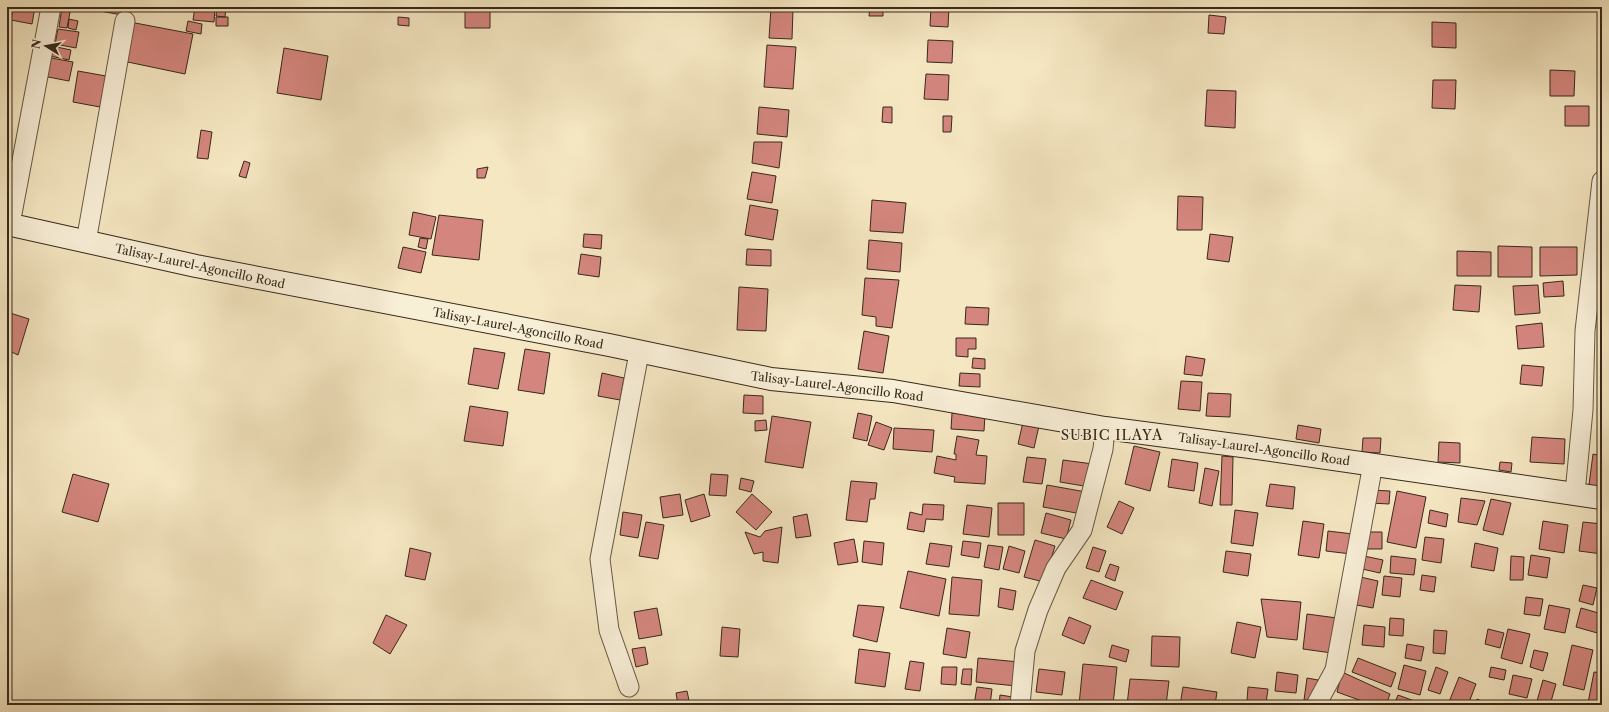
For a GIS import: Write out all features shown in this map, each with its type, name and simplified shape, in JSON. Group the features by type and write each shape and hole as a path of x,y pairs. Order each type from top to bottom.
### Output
{"main road":[{"name":"Talisay-Laurel-Agoncillo Road","path":"8,224 196,266 771,379 893,391 1105,428 1373,464 1602,498"}],"street":[{"path":"8,224 51,7"},
{"path":"86,242 125,21"},
{"path":"1575,493 1583,410 1585,331 1602,181"},
{"path":"629,687 609,630 600,559 639,353"},
{"path":"1020,705 1025,651 1038,610 1056,568 1082,530 1102,449 1105,428"},
{"path":"1316,705 1335,670 1373,464"}],"building":[{"path":"13,7 35,7 32,24 11,20"},
{"path":"62,7 71,7 67,28 59,27"},
{"path":"89,7 124,7 122,15 89,9"},
{"path":"195,7 215,8 214,22 193,20"},
{"path":"217,7 226,7 225,17 216,16"},
{"path":"465,7 490,7 490,28 465,28"},
{"path":"870,7 883,7 883,16 869,16"},
{"path":"931,7 949,7 948,27 930,26"},
{"path":"1215,7 1232,7 1231,11 1215,10"},
{"path":"771,8 793,9 792,39 769,38"},
{"path":"1209,15 1226,17 1224,34 1208,33"},
{"path":"216,17 228,17 228,26 216,26"},
{"path":"398,17 409,18 409,26 398,25"},
{"path":"69,19 78,21 76,30 68,28"},
{"path":"188,21 202,24 201,34 186,31"},
{"path":"130,22 193,34 185,74 123,61"},
{"path":"1432,22 1456,23 1456,48 1432,47"},
{"path":"58,29 79,32 76,48 55,44"},
{"path":"928,40 953,41 952,63 927,62"},
{"path":"767,45 796,47 793,89 764,87"},
{"path":"52,46 71,50 69,60 50,56"},
{"path":"284,48 328,56 321,100 277,93"},
{"path":"46,57 73,62 69,81 43,76"},
{"path":"1550,70 1575,71 1574,96 1550,96"},
{"path":"78,71 106,76 100,107 73,102"},
{"path":"926,74 949,75 948,100 924,99"},
{"path":"1433,80 1456,80 1455,109 1432,108"},
{"path":"1207,90 1236,91 1235,128 1205,126"},
{"path":"1565,106 1589,106 1589,126 1565,126"},
{"path":"759,107 789,110 787,137 757,134"},
{"path":"883,107 892,107 892,123 882,122"},
{"path":"943,116 952,116 951,132 943,132"},
{"path":"201,130 212,132 208,159 197,158"},
{"path":"754,142 782,142 779,168 752,163"},
{"path":"244,161 250,163 246,178 239,176"},
{"path":"488,167 485,178 477,178 477,169"},
{"path":"752,172 776,176 772,203 747,199"},
{"path":"1178,196 1203,197 1202,230 1177,230"},
{"path":"872,200 906,203 903,233 870,231"},
{"path":"750,205 778,210 773,240 745,235"},
{"path":"413,212 436,217 431,239 409,235"},
{"path":"439,215 483,220 479,260 432,255"},
{"path":"584,234 602,235 601,249 583,247"},
{"path":"1210,234 1233,237 1229,262 1207,259"},
{"path":"420,238 428,239 426,249 418,247"},
{"path":"869,240 902,243 900,272 867,269"},
{"path":"1498,246 1532,247 1532,277 1498,277"},
{"path":"403,247 426,252 421,273 398,268"},
{"path":"1540,247 1577,247 1577,275 1540,276"},
{"path":"747,249 771,250 771,266 746,265"},
{"path":"1457,251 1491,252 1491,276 1457,276"},
{"path":"581,254 601,257 599,277 578,274"},
{"path":"865,278 899,280 892,328 876,326 876,317 862,315"},
{"path":"1563,281 1564,296 1544,297 1543,283"},
{"path":"1455,285 1481,286 1479,312 1453,310"},
{"path":"1538,285 1540,313 1515,315 1513,286"},
{"path":"739,287 768,289 766,331 737,330"},
{"path":"966,307 989,308 988,325 965,324"},
{"path":"7,312 29,319 18,355 7,350"},
{"path":"1542,323 1544,347 1518,349 1516,326"},
{"path":"864,331 889,336 883,373 858,369"},
{"path":"956,338 976,338 976,349 968,349 968,357 956,356"},
{"path":"474,348 505,353 498,389 468,384"},
{"path":"525,349 550,353 544,394 518,390"},
{"path":"1186,356 1205,359 1202,376 1184,374"},
{"path":"973,358 985,359 985,369 972,368"},
{"path":"1522,365 1544,367 1542,386 1520,384"},
{"path":"602,373 624,378 620,400 598,396"},
{"path":"960,373 980,374 980,387 959,386"},
{"path":"1181,381 1202,382 1200,411 1178,409"},
{"path":"1208,393 1231,394 1230,417 1206,416"},
{"path":"744,395 763,396 763,414 743,413"},
{"path":"470,406 508,412 503,446 464,441"},
{"path":"858,413 872,416 867,441 853,438"},
{"path":"952,413 985,415 984,431 951,429"},
{"path":"772,416 811,422 803,468 765,462"},
{"path":"766,420 767,430 755,431 755,421"},
{"path":"876,422 892,428 884,450 868,445"},
{"path":"1023,422 1039,426 1034,448 1018,444"},
{"path":"1298,425 1321,429 1319,443 1296,439"},
{"path":"894,428 934,430 932,452 893,449"},
{"path":"957,436 979,440 976,455 987,456 985,484 954,482 955,477 934,473 937,456 956,460 956,454 954,454"},
{"path":"1532,437 1565,439 1564,464 1530,462"},
{"path":"1363,438 1381,438 1380,453 1362,452"},
{"path":"1439,442 1460,443 1460,463 1438,462"},
{"path":"1134,446 1160,452 1150,491 1125,484"},
{"path":"1593,454 1602,456 1602,487 1589,485"},
{"path":"1222,456 1233,457 1232,505 1220,505"},
{"path":"1027,457 1046,459 1042,484 1023,482"},
{"path":"1172,459 1198,463 1194,491 1168,487"},
{"path":"1063,460 1093,464 1090,487 1060,482"},
{"path":"1500,462 1512,463 1511,472 1499,470"},
{"path":"1205,468 1219,471 1212,506 1199,503"},
{"path":"73,474 109,484 98,522 62,512"},
{"path":"711,474 728,475 726,496 709,495"},
{"path":"741,478 754,481 751,492 739,489"},
{"path":"851,481 877,483 875,499 870,499 867,522 846,520"},
{"path":"1270,484 1295,487 1293,509 1266,506"},
{"path":"1047,485 1086,492 1082,514 1043,507"},
{"path":"1371,490 1390,491 1389,504 1370,503"},
{"path":"1397,491 1426,497 1416,548 1387,542"},
{"path":"680,494 683,515 663,518 660,497"},
{"path":"704,494 710,516 691,522 685,500"},
{"path":"752,494 772,512 756,530 736,512"},
{"path":"1461,498 1485,501 1477,525 1458,522"},
{"path":"1491,499 1511,503 1503,535 1483,530"},
{"path":"1119,501 1134,508 1122,534 1107,527"},
{"path":"998,503 1024,503 1024,535 998,535"},
{"path":"923,504 944,505 943,520 926,519 924,532 907,529 910,512 922,515"},
{"path":"967,505 992,508 989,537 963,534"},
{"path":"1235,510 1258,513 1253,546 1231,543"},
{"path":"1430,510 1448,514 1446,527 1428,523"},
{"path":"623,512 642,515 638,538 620,535"},
{"path":"1046,513 1071,520 1066,539 1041,533"},
{"path":"807,514 811,536 796,538 793,517"},
{"path":"1303,521 1324,524 1319,558 1298,555"},
{"path":"1543,521 1568,525 1564,553 1539,549"},
{"path":"646,522 664,525 658,559 639,556"},
{"path":"1583,522 1602,524 1602,554 1579,551"},
{"path":"782,527 778,563 763,561 763,552 754,554 745,532 760,537 765,531"},
{"path":"1328,531 1353,534 1351,554 1326,551"},
{"path":"1363,532 1382,532 1382,549 1363,549"},
{"path":"1425,537 1444,539 1441,563 1422,560"},
{"path":"854,539 858,562 838,565 834,543"},
{"path":"1035,540 1055,546 1044,582 1024,577"},
{"path":"864,541 884,543 882,565 862,562"},
{"path":"963,541 981,543 979,558 961,555"},
{"path":"930,543 952,546 949,567 926,564"},
{"path":"1475,543 1498,548 1494,571 1471,567"},
{"path":"988,545 1003,547 999,570 984,567"},
{"path":"1009,546 1025,551 1019,573 1003,569"},
{"path":"1093,547 1106,551 1099,572 1086,568"},
{"path":"410,548 431,553 425,580 405,576"},
{"path":"1226,551 1251,554 1248,576 1223,572"},
{"path":"1531,555 1550,558 1547,578 1528,575"},
{"path":"1364,556 1383,560 1380,573 1362,569"},
{"path":"1391,556 1416,559 1414,575 1390,573"},
{"path":"1511,556 1524,557 1523,580 1510,580"},
{"path":"1110,564 1119,567 1115,581 1105,577"},
{"path":"908,571 946,579 939,616 900,608"},
{"path":"1422,575 1436,577 1434,592 1420,590"},
{"path":"1356,576 1378,581 1373,608 1351,604"},
{"path":"1384,576 1402,578 1400,597 1382,595"},
{"path":"952,577 982,580 979,616 949,614"},
{"path":"1091,580 1123,592 1116,610 1083,598"},
{"path":"1583,585 1597,588 1593,605 1579,601"},
{"path":"1000,588 1016,591 1013,610 998,607"},
{"path":"1526,597 1543,599 1540,616 1524,614"},
{"path":"1261,599 1301,602 1297,640 1267,637"},
{"path":"858,605 884,607 877,642 853,636"},
{"path":"1549,605 1570,609 1565,633 1544,629"},
{"path":"657,608 662,635 639,639 634,612"},
{"path":"1581,608 1602,614 1601,634 1576,627"},
{"path":"1307,614 1337,618 1332,653 1303,649"},
{"path":"386,615 407,625 390,654 373,643"},
{"path":"1069,617 1091,626 1084,644 1062,635"},
{"path":"1390,618 1404,619 1403,636 1389,635"},
{"path":"1237,622 1261,627 1255,658 1231,653"},
{"path":"1364,625 1385,627 1384,647 1362,645"},
{"path":"722,627 740,629 738,657 720,656"},
{"path":"947,628 970,632 966,658 943,654"},
{"path":"1488,629 1504,633 1500,648 1485,644"},
{"path":"1508,629 1530,634 1522,664 1501,658"},
{"path":"1434,630 1447,631 1445,654 1433,653"},
{"path":"1152,636 1180,637 1179,667 1151,666"},
{"path":"1407,644 1424,647 1421,661 1405,658"},
{"path":"1112,645 1129,650 1126,662 1109,657"},
{"path":"1572,645 1593,650 1584,690 1563,685"},
{"path":"645,647 648,664 636,667 632,649"},
{"path":"859,649 890,653 885,687 855,683"},
{"path":"1534,650 1548,653 1543,671 1530,667"},
{"path":"978,658 1019,662 1017,686 976,682"},
{"path":"1358,658 1396,673 1391,687 1352,672"},
{"path":"910,661 924,663 920,691 905,689"},
{"path":"1083,664 1117,667 1113,705 1079,705"},
{"path":"1404,665 1426,671 1420,695 1398,689"},
{"path":"942,667 957,667 956,685 941,684"},
{"path":"1436,667 1448,672 1440,694 1428,690"},
{"path":"1491,667 1506,670 1504,680 1489,677"},
{"path":"963,669 972,669 971,685 961,684"},
{"path":"1039,669 1065,672 1062,695 1036,692"},
{"path":"1277,672 1298,675 1296,693 1275,691"},
{"path":"1342,672 1390,694 1386,705 1373,705 1337,692"},
{"path":"1594,672 1602,673 1597,704 1588,703"},
{"path":"1513,675 1532,679 1527,698 1509,694"},
{"path":"1459,677 1476,684 1468,705 1457,705 1449,702"},
{"path":"1307,678 1318,680 1315,702 1304,700"},
{"path":"1130,679 1169,681 1166,705 1127,705"},
{"path":"1543,680 1556,684 1550,705 1537,701"},
{"path":"977,687 992,689 990,705 974,705"},
{"path":"1183,687 1217,692 1215,705 1180,705"},
{"path":"1248,687 1268,689 1266,703 1247,701"},
{"path":"687,691 690,705 678,705 676,693"},
{"path":"1000,695 1013,697 1012,705 999,705"},
{"path":"1398,695 1420,703 1419,705 1394,705"},
{"path":"1477,699 1490,705 1475,705"}],"district":[{"name":"SUBIC ILAYA","path":"1112,435"}]}
